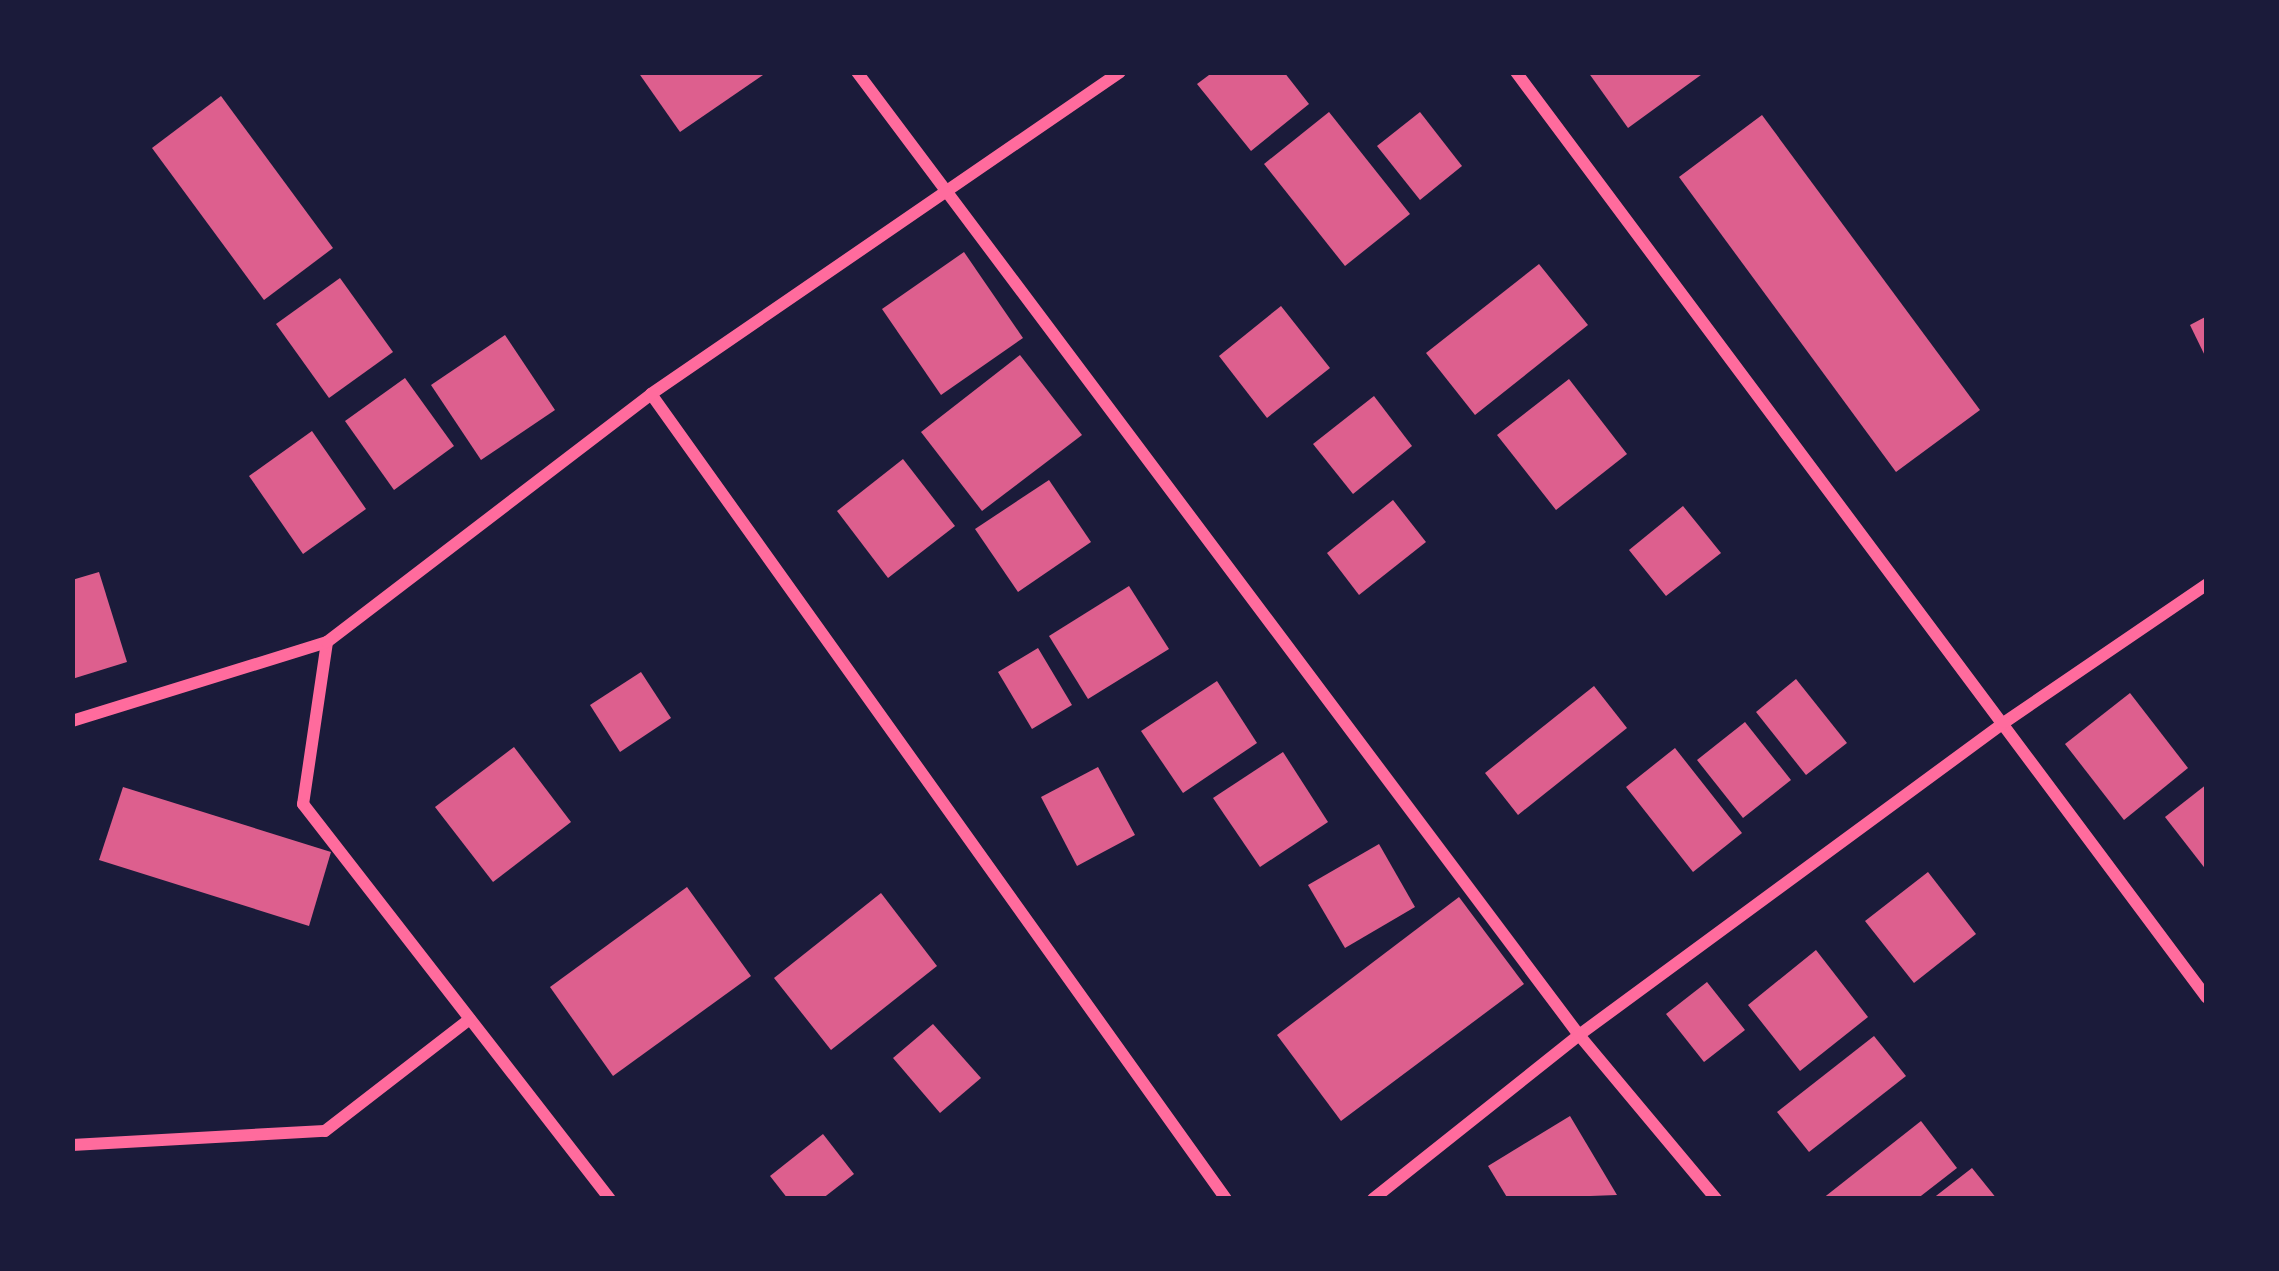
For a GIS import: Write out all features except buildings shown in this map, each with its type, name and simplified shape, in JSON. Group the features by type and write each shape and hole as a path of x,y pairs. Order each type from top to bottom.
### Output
{"street":[{"path":"857,72 1579,1035 1716,1199"},
{"path":"72,721 327,642 651,394 944,187 1056,121 1120,72"},
{"path":"1516,72 2207,998"},
{"path":"651,394 1226,1199"},
{"path":"1373,1199 1579,1035 2005,722 2207,584"},
{"path":"327,642 303,804 610,1199"},
{"path":"72,1144 325,1130 470,1018"}]}
